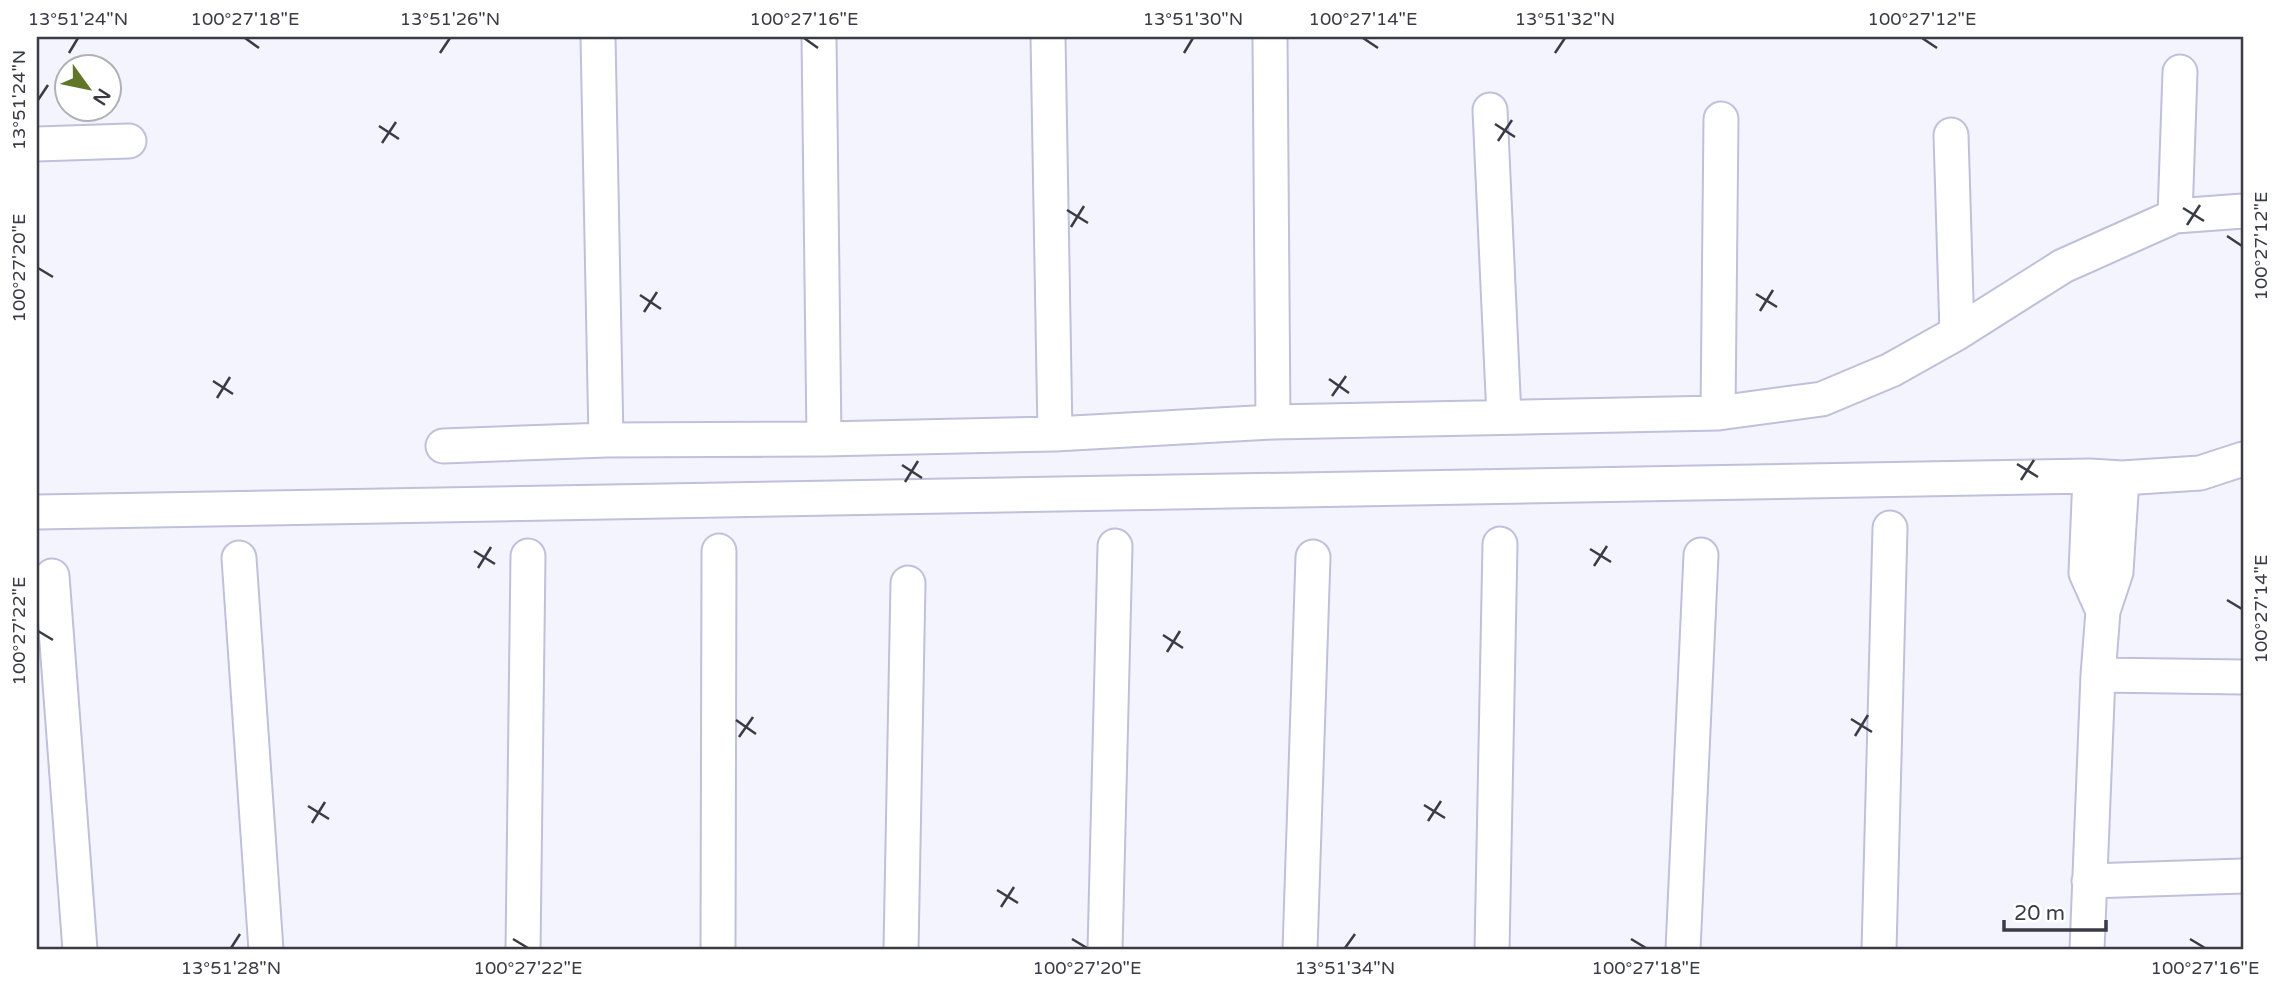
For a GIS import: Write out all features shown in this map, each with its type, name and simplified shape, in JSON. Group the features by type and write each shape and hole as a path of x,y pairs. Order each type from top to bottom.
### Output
{"street":[{"path":"598,37 606,440"},
{"path":"820,37 824,439"},
{"path":"1048,37 1055,434"},
{"path":"1270,37 1273,422"},
{"path":"2175,216 2180,72"},
{"path":"1490,110 1504,417"},
{"path":"1718,413 1721,120"},
{"path":"1951,135 1957,333"},
{"path":"37,144 129,141"},
{"path":"443,446 606,440 1055,434 1273,422 1718,413 1822,399 1891,370 1957,333 2063,266 2175,216 2243,211"},
{"path":"37,512 2106,477 2200,473 2243,459"},
{"path":"2087,950 2103,611 2086,573 2106,477"},
{"path":"1879,950 1890,528"},
{"path":"1492,950 1500,544"},
{"path":"1105,950 1115,547"},
{"path":"718,950 719,551"},
{"path":"1683,950 1701,555"},
{"path":"523,950 528,556"},
{"path":"1300,950 1312,557"},
{"path":"239,558 266,950"},
{"path":"52,576 80,950"},
{"path":"901,950 908,583"},
{"path":"2098,675 2243,677"},
{"path":"2089,881 2243,876"}]}
